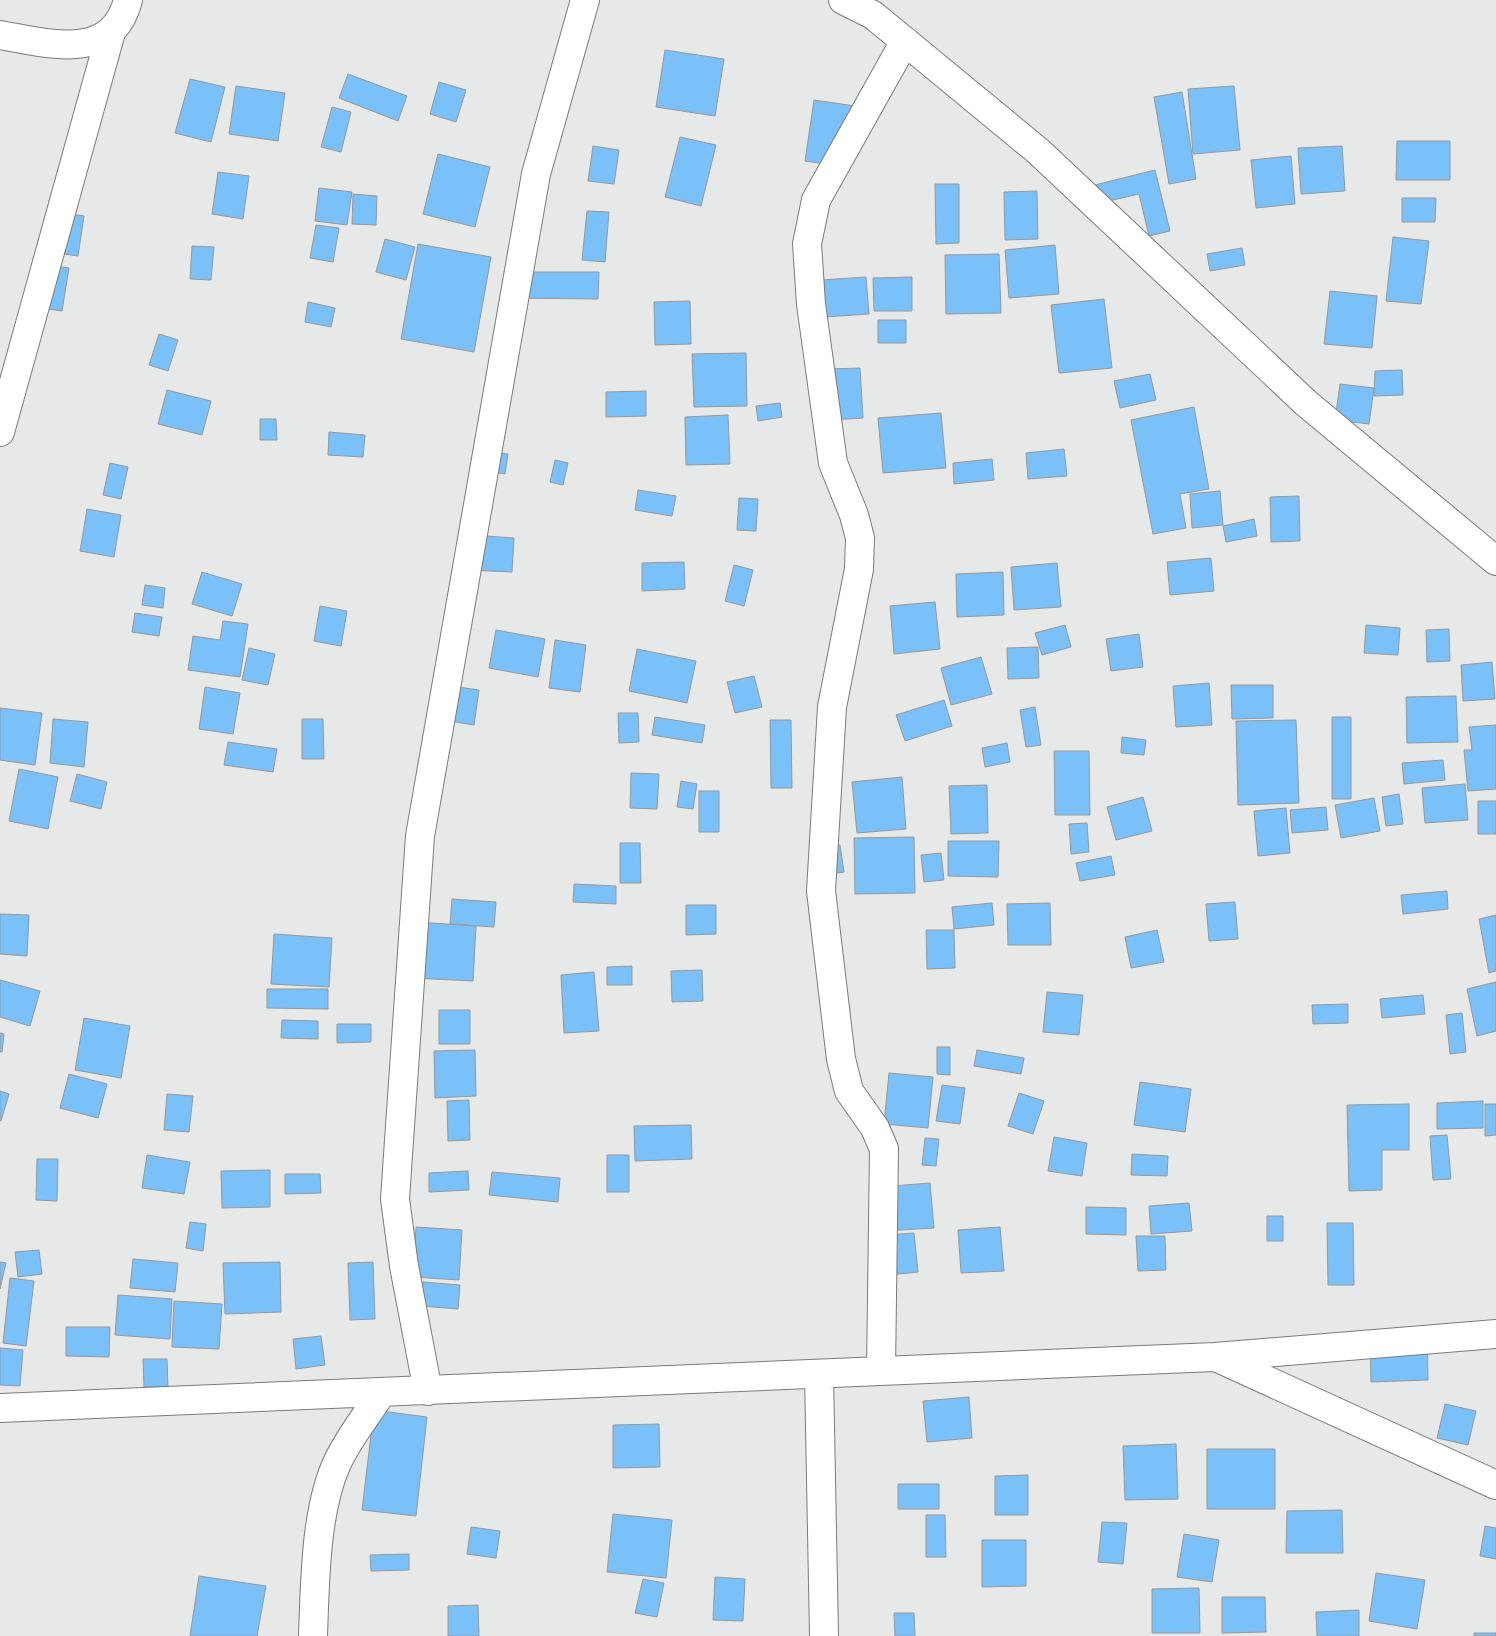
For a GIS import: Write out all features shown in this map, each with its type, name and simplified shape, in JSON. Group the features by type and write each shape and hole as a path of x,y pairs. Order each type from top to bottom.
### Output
{"street":[{"path":"0,432 112,32 126,9 128,0"},
{"path":"428,1390 404,1266 395,1199 420,836 536,174 586,0"},
{"path":"843,0 874,7 905,41 1038,151 1306,404 1496,561"},
{"path":"0,35 62,45 89,43 112,32"},
{"path":"881,1371 884,1149 875,1128 849,1091 841,1059 821,891 832,707 859,569 860,538 854,515 833,463 811,304 807,244 816,200 905,41"},
{"path":"0,1408 1215,1357 1496,1334"},
{"path":"1215,1357 1496,1485"},
{"path":"819,1374 824,1636"},
{"path":"312,1636 314,1594 324,1503 337,1463 382,1392"}],"building":[{"path":"665,50 724,59 715,116 656,107"},
{"path":"348,74 407,96 398,121 339,98"},
{"path":"190,79 225,87 211,142 175,133"},
{"path":"439,82 466,90 456,122 430,114"},
{"path":"236,86 285,93 278,141 229,134"},
{"path":"1234,86 1240,150 1193,154 1188,89"},
{"path":"1182,92 1196,179 1169,184 1154,97"},
{"path":"814,100 855,106 846,167 805,161"},
{"path":"332,107 351,112 341,152 321,147"},
{"path":"680,137 716,145 701,206 665,197"},
{"path":"1397,141 1450,141 1450,180 1396,180"},
{"path":"593,146 619,150 614,184 588,181"},
{"path":"1342,146 1345,191 1301,194 1298,148"},
{"path":"438,154 490,167 475,227 423,214"},
{"path":"1291,156 1295,204 1256,208 1251,160"},
{"path":"1155,170 1170,231 1149,236 1139,194 1100,203 1095,185"},
{"path":"218,172 249,176 243,219 212,214"},
{"path":"935,184 959,184 959,243 936,244"},
{"path":"319,188 352,192 347,225 315,221"},
{"path":"1037,191 1038,239 1005,240 1004,192"},
{"path":"353,194 377,196 376,225 352,224"},
{"path":"1402,198 1436,198 1435,222 1402,222"},
{"path":"51,211 84,216 78,256 44,251"},
{"path":"587,211 609,212 605,262 582,260"},
{"path":"316,225 339,228 333,262 310,258"},
{"path":"1393,237 1429,241 1421,304 1386,301"},
{"path":"385,239 415,247 406,280 376,272"},
{"path":"418,244 491,257 474,352 401,339"},
{"path":"1055,245 1059,294 1009,298 1005,250"},
{"path":"192,246 214,247 211,280 190,279"},
{"path":"1242,248 1245,265 1210,271 1207,254"},
{"path":"999,254 1001,313 946,314 945,255"},
{"path":"32,263 69,268 62,311 26,306"},
{"path":"510,272 599,272 598,299 510,298"},
{"path":"866,277 869,314 809,318 806,281"},
{"path":"912,277 912,311 874,311 873,278"},
{"path":"1330,291 1377,296 1372,348 1324,344"},
{"path":"1104,299 1112,368 1059,373 1051,305"},
{"path":"690,301 691,344 655,345 654,302"},
{"path":"308,302 335,308 331,327 305,322"},
{"path":"878,320 906,320 906,343 878,343"},
{"path":"159,334 178,340 168,371 149,365"},
{"path":"746,353 747,406 694,407 692,354"},
{"path":"860,368 863,418 831,420 828,369"},
{"path":"1402,370 1403,395 1374,396 1375,371"},
{"path":"1150,374 1156,400 1120,408 1114,381"},
{"path":"1340,384 1374,388 1369,424 1335,420"},
{"path":"167,390 211,401 202,435 158,424"},
{"path":"646,391 646,416 606,417 606,392"},
{"path":"780,403 782,417 758,421 756,406"},
{"path":"1194,407 1209,489 1180,494 1186,528 1153,534 1131,420"},
{"path":"941,413 946,468 883,473 878,418"},
{"path":"728,415 730,464 686,465 685,417"},
{"path":"260,419 276,419 277,440 260,440"},
{"path":"329,432 365,435 363,457 328,455"},
{"path":"1064,449 1067,476 1028,479 1026,453"},
{"path":"481,451 508,454 505,474 479,470"},
{"path":"992,459 994,480 954,484 953,463"},
{"path":"555,460 568,463 563,485 550,482"},
{"path":"110,463 128,467 121,499 103,495"},
{"path":"638,490 676,496 672,516 635,510"},
{"path":"1220,491 1223,525 1192,528 1190,494"},
{"path":"1299,496 1300,541 1271,542 1270,497"},
{"path":"739,498 758,499 756,531 737,530"},
{"path":"87,509 121,515 114,557 80,551"},
{"path":"1254,519 1257,536 1226,542 1223,526"},
{"path":"471,535 514,538 512,572 468,570"},
{"path":"1211,558 1214,591 1170,595 1167,562"},
{"path":"684,562 685,589 642,591 642,563"},
{"path":"1057,563 1061,607 1014,610 1011,567"},
{"path":"734,565 753,570 744,606 725,601"},
{"path":"202,572 242,584 232,616 192,604"},
{"path":"1003,572 1004,615 957,617 956,574"},
{"path":"145,585 165,588 163,608 142,605"},
{"path":"935,602 940,649 894,654 890,606"},
{"path":"320,606 347,611 341,646 314,641"},
{"path":"135,613 162,617 159,636 132,632"},
{"path":"223,621 248,624 240,677 188,670 193,636 220,640"},
{"path":"1065,625 1071,647 1042,655 1035,633"},
{"path":"1366,625 1400,628 1398,655 1364,653"},
{"path":"1449,629 1450,661 1427,662 1426,630"},
{"path":"496,630 545,639 538,677 489,668"},
{"path":"1139,634 1143,667 1111,671 1106,639"},
{"path":"555,640 586,645 580,692 549,688"},
{"path":"1038,647 1039,678 1008,679 1007,648"},
{"path":"249,648 275,654 268,685 242,680"},
{"path":"637,649 696,661 687,703 629,691"},
{"path":"981,657 992,694 951,705 941,668"},
{"path":"1492,662 1495,699 1463,701 1461,665"},
{"path":"754,676 762,707 735,713 727,682"},
{"path":"1209,683 1212,725 1176,727 1173,686"},
{"path":"437,684 479,690 474,725 431,718"},
{"path":"1231,685 1273,685 1273,718 1232,719"},
{"path":"205,687 240,693 233,734 199,729"},
{"path":"1456,696 1458,742 1407,743 1406,697"},
{"path":"944,700 952,726 905,741 896,715"},
{"path":"1035,707 1041,745 1026,747 1020,710"},
{"path":"0,708 42,713 35,765 0,760"},
{"path":"618,713 638,713 639,742 619,743"},
{"path":"655,717 705,725 702,743 652,735"},
{"path":"1332,717 1351,717 1351,799 1332,799"},
{"path":"53,719 88,722 84,767 50,763"},
{"path":"302,719 323,719 324,759 302,759"},
{"path":"770,720 791,720 792,788 771,788"},
{"path":"1296,720 1299,803 1238,805 1236,721"},
{"path":"1496,725 1496,789 1468,791 1464,750 1472,750 1469,727"},
{"path":"1122,737 1146,740 1144,755 1121,753"},
{"path":"228,742 277,749 273,772 224,765"},
{"path":"1007,743 1010,762 985,767 982,748"},
{"path":"1054,751 1089,751 1090,815 1055,815"},
{"path":"1443,760 1445,780 1404,784 1402,763"},
{"path":"19,769 58,777 48,829 9,821"},
{"path":"631,773 659,774 657,809 630,808"},
{"path":"77,774 107,782 101,809 70,801"},
{"path":"902,777 906,829 857,833 852,782"},
{"path":"681,781 697,784 693,809 677,807"},
{"path":"1465,784 1468,820 1425,823 1422,788"},
{"path":"987,785 988,833 951,834 949,786"},
{"path":"699,791 719,791 719,832 699,832"},
{"path":"1399,794 1403,824 1386,826 1382,797"},
{"path":"1143,797 1152,831 1116,840 1107,807"},
{"path":"1374,798 1380,831 1341,838 1335,805"},
{"path":"1478,801 1496,801 1496,834 1478,834"},
{"path":"1326,807 1328,830 1292,833 1290,810"},
{"path":"1286,808 1290,853 1258,856 1254,811"},
{"path":"1087,823 1089,852 1071,854 1069,824"},
{"path":"914,837 915,893 855,894 854,838"},
{"path":"948,841 999,841 998,877 948,876"},
{"path":"620,843 640,843 641,883 620,883"},
{"path":"840,845 844,872 817,876 813,849"},
{"path":"941,853 944,880 924,882 921,855"},
{"path":"1111,856 1115,875 1080,881 1076,863"},
{"path":"574,884 616,886 616,904 573,902"},
{"path":"1447,891 1448,909 1403,914 1401,895"},
{"path":"452,899 496,902 494,927 450,924"},
{"path":"1235,902 1238,939 1209,941 1206,904"},
{"path":"992,903 994,925 954,929 952,907"},
{"path":"1050,903 1051,945 1008,945 1007,904"},
{"path":"686,905 716,905 716,934 686,935"},
{"path":"0,914 29,915 27,956 0,954"},
{"path":"1496,915 1496,971 1489,973 1479,919"},
{"path":"417,922 476,926 473,981 413,978"},
{"path":"926,930 954,930 955,968 927,969"},
{"path":"1157,930 1164,962 1131,968 1125,937"},
{"path":"274,934 332,938 329,987 271,984"},
{"path":"632,966 632,985 607,985 607,967"},
{"path":"702,970 703,1001 672,1002 671,971"},
{"path":"594,972 599,1031 564,1033 561,975"},
{"path":"0,980 40,991 30,1026 0,1017"},
{"path":"1496,982 1496,1031 1477,1036 1467,989"},
{"path":"267,989 328,989 328,1009 267,1008"},
{"path":"1047,992 1083,995 1079,1035 1043,1032"},
{"path":"1423,995 1425,1014 1382,1018 1380,999"},
{"path":"1348,1004 1348,1023 1313,1024 1312,1005"},
{"path":"439,1010 470,1010 470,1044 439,1044"},
{"path":"1462,1013 1466,1052 1450,1054 1446,1015"},
{"path":"84,1018 130,1026 121,1078 75,1070"},
{"path":"282,1020 318,1021 318,1039 281,1038"},
{"path":"337,1024 371,1024 371,1042 337,1043"},
{"path":"0,1033 4,1034 2,1052 0,1052"},
{"path":"937,1047 950,1047 950,1075 937,1074"},
{"path":"475,1050 476,1096 435,1098 434,1051"},
{"path":"977,1050 1024,1058 1021,1074 974,1066"},
{"path":"889,1073 933,1077 928,1128 884,1124"},
{"path":"69,1074 107,1084 98,1118 60,1108"},
{"path":"1140,1082 1191,1089 1185,1132 1134,1125"},
{"path":"942,1085 965,1088 960,1124 936,1121"},
{"path":"0,1091 9,1094 1,1121 0,1121"},
{"path":"1019,1093 1044,1101 1033,1134 1008,1126"},
{"path":"167,1094 193,1096 189,1132 164,1130"},
{"path":"469,1100 470,1140 448,1141 447,1101"},
{"path":"1483,1101 1483,1128 1437,1129 1437,1103"},
{"path":"1409,1104 1409,1150 1382,1150 1382,1190 1349,1191 1347,1105"},
{"path":"1485,1104 1496,1104 1496,1135 1485,1136"},
{"path":"691,1125 692,1159 635,1161 634,1126"},
{"path":"1447,1135 1451,1179 1433,1180 1430,1136"},
{"path":"1054,1137 1087,1143 1082,1176 1048,1171"},
{"path":"925,1138 939,1139 936,1166 922,1165"},
{"path":"1132,1154 1168,1156 1167,1176 1131,1175"},
{"path":"147,1155 190,1162 184,1194 142,1188"},
{"path":"607,1155 629,1155 629,1192 607,1192"},
{"path":"37,1159 58,1159 57,1201 36,1200"},
{"path":"270,1170 270,1207 222,1208 221,1171"},
{"path":"468,1171 469,1190 429,1192 429,1173"},
{"path":"492,1172 560,1178 558,1202 489,1195"},
{"path":"285,1174 320,1174 321,1193 285,1194"},
{"path":"930,1183 934,1228 883,1231 880,1187"},
{"path":"1189,1203 1192,1231 1151,1234 1149,1206"},
{"path":"1086,1207 1126,1208 1126,1235 1086,1234"},
{"path":"1267,1216 1283,1216 1283,1241 1267,1241"},
{"path":"190,1222 206,1224 203,1251 186,1248"},
{"path":"1327,1223 1353,1223 1354,1285 1328,1285"},
{"path":"416,1227 462,1230 459,1280 413,1277"},
{"path":"1000,1227 1004,1271 961,1273 958,1230"},
{"path":"914,1233 918,1272 879,1276 875,1236"},
{"path":"1136,1236 1165,1236 1166,1270 1138,1271"},
{"path":"39,1250 42,1274 18,1277 15,1252"},
{"path":"133,1259 178,1263 175,1292 130,1288"},
{"path":"0,1262 6,1263 0,1289"},
{"path":"280,1262 281,1312 225,1314 223,1263"},
{"path":"373,1262 375,1319 350,1320 348,1263"},
{"path":"10,1278 34,1281 26,1346 3,1343"},
{"path":"423,1282 460,1285 458,1309 421,1306"},
{"path":"118,1295 172,1299 170,1339 115,1335"},
{"path":"174,1301 222,1304 219,1349 172,1347"},
{"path":"66,1327 110,1327 109,1357 66,1356"},
{"path":"1427,1330 1428,1380 1371,1382 1370,1331"},
{"path":"321,1336 325,1365 296,1369 293,1339"},
{"path":"0,1348 23,1350 20,1386 0,1385"},
{"path":"143,1359 167,1359 168,1387 144,1387"},
{"path":"969,1397 972,1438 927,1442 923,1401"},
{"path":"1445,1404 1476,1411 1468,1445 1437,1438"},
{"path":"374,1410 427,1417 416,1516 362,1510"},
{"path":"659,1424 660,1467 613,1468 613,1425"},
{"path":"1176,1444 1178,1499 1125,1500 1123,1446"},
{"path":"1207,1449 1275,1449 1275,1509 1207,1509"},
{"path":"1028,1475 1028,1515 995,1515 995,1476"},
{"path":"898,1484 939,1484 939,1509 898,1509"},
{"path":"1342,1510 1343,1553 1286,1553 1287,1511"},
{"path":"613,1514 672,1520 666,1578 607,1572"},
{"path":"926,1515 945,1515 946,1557 926,1557"},
{"path":"1102,1522 1127,1523 1123,1564 1098,1562"},
{"path":"1485,1526 1496,1528 1496,1559 1480,1556"},
{"path":"471,1527 500,1531 496,1558 467,1554"},
{"path":"1184,1534 1219,1540 1212,1582 1177,1577"},
{"path":"982,1540 1026,1540 1026,1586 982,1587"},
{"path":"409,1554 409,1570 371,1571 370,1555"},
{"path":"1376,1573 1425,1580 1417,1629 1369,1621"},
{"path":"199,1576 266,1586 257,1636 190,1636"},
{"path":"715,1577 745,1579 743,1621 713,1620"},
{"path":"643,1579 664,1583 657,1617 635,1613"},
{"path":"1199,1588 1200,1633 1152,1633 1152,1589"},
{"path":"1222,1597 1265,1597 1266,1632 1222,1633"},
{"path":"478,1605 479,1636 448,1636 448,1606"},
{"path":"1359,1610 1359,1636 1317,1636 1316,1612"},
{"path":"894,1613 914,1613 915,1636 895,1636"},
{"path":"1474,1633 1496,1633 1496,1636 1474,1636"}]}
